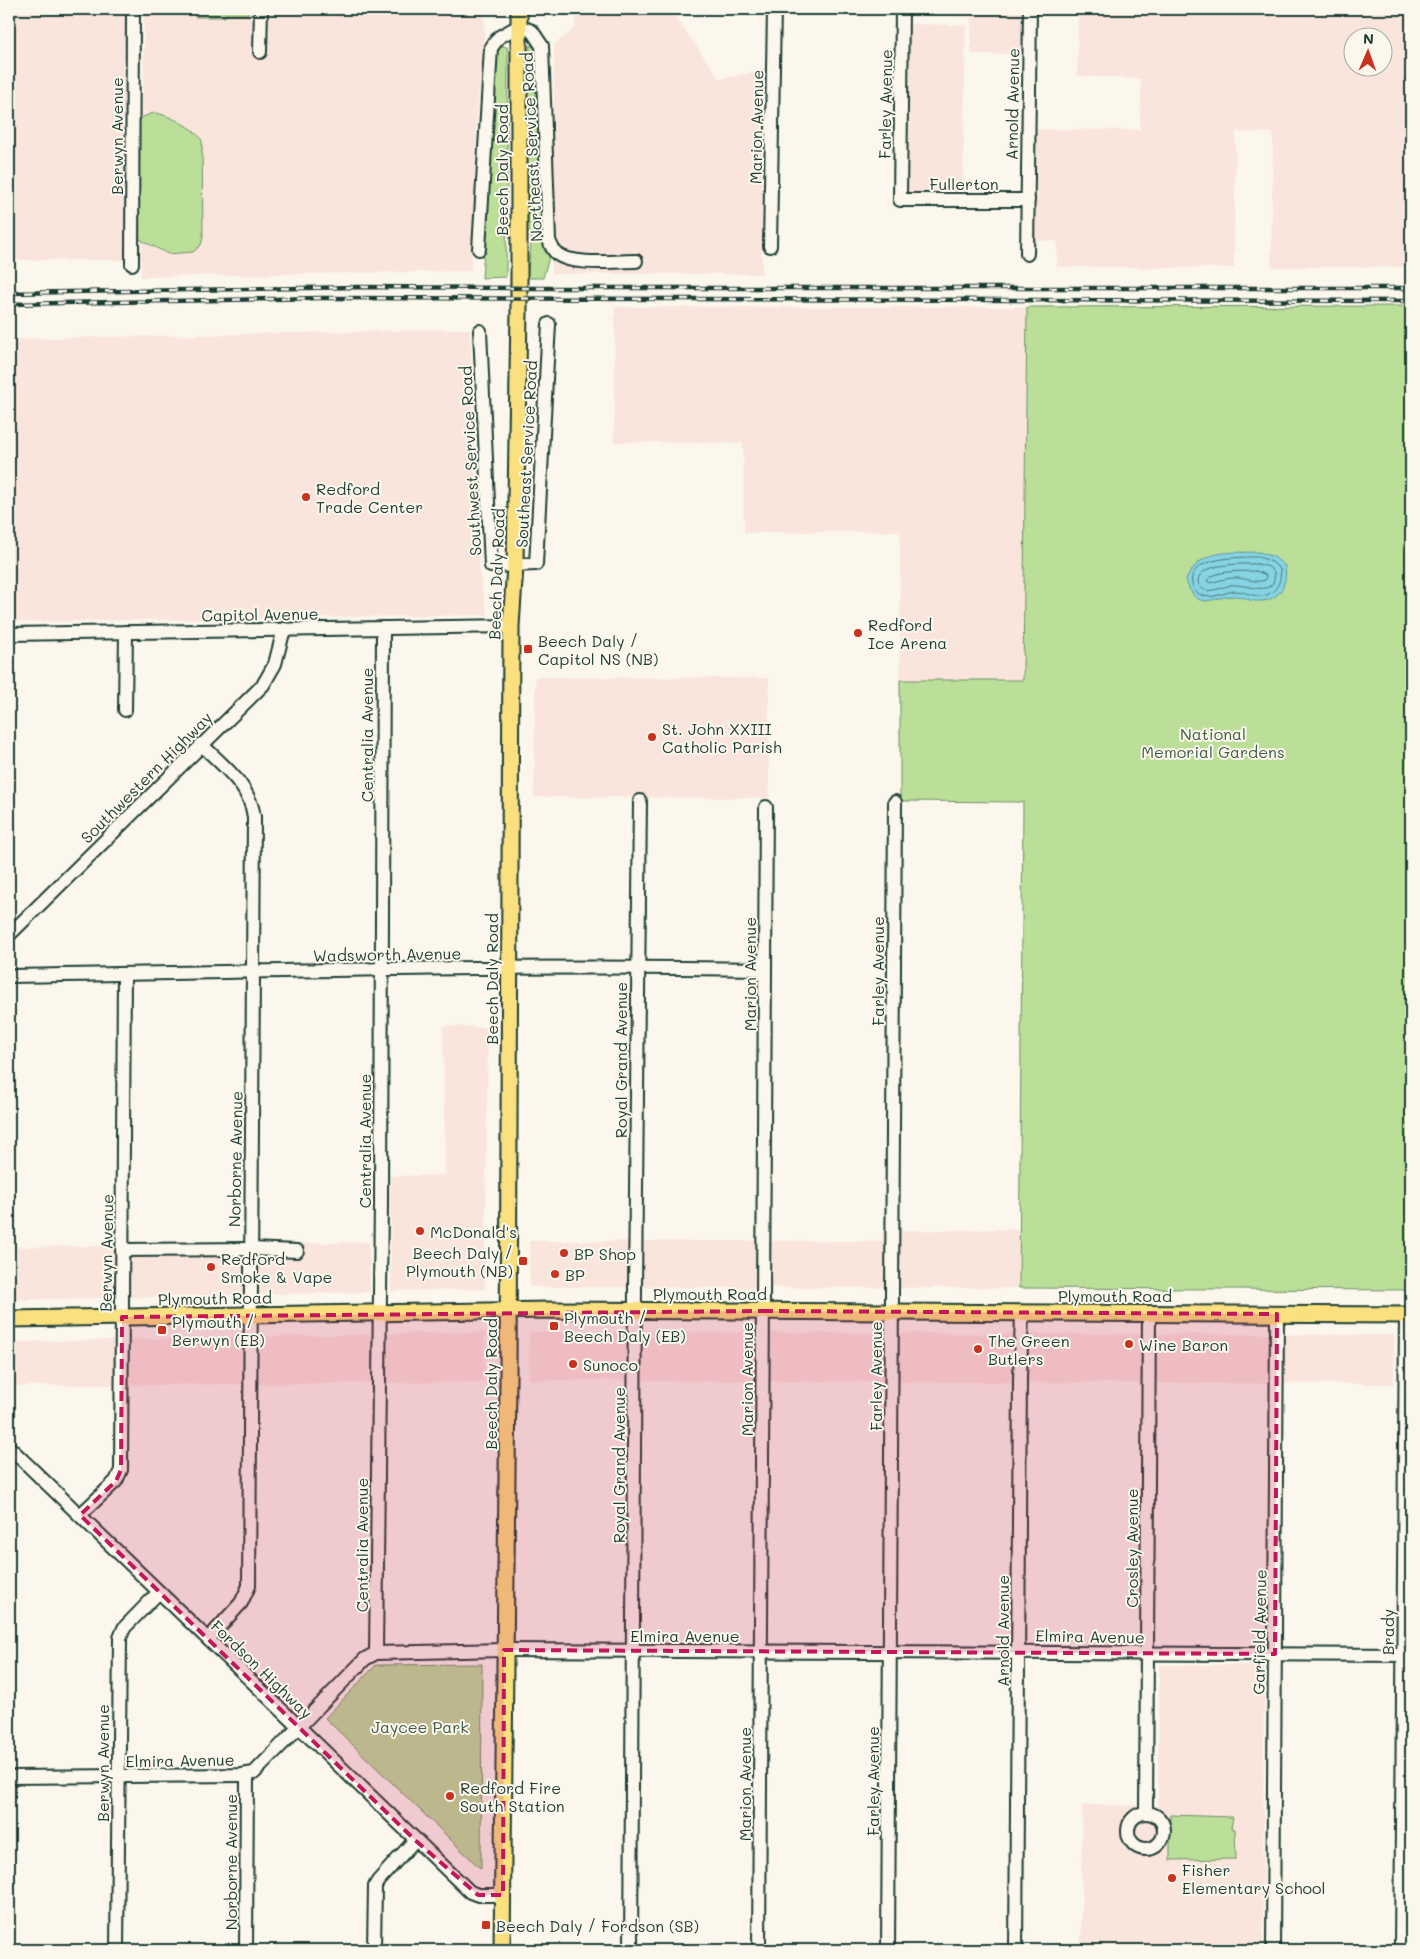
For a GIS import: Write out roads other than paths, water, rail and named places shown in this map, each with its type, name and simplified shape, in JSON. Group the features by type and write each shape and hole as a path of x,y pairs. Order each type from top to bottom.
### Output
{"main road":[{"name":"Beech Daly Road","path":"502,1950 508,1310 511,626 515,566 519,293 519,9"},
{"name":"Plymouth Road","path":"9,1319 508,1310 1408,1315"}],"street":[{"name":"Berwyn Avenue","path":"132,264 133,9"},
{"path":"260,52 261,9"},
{"name":"Marion Avenue","path":"770,246 774,9"},
{"name":"Farley Avenue","path":"900,200 902,9"},
{"name":"Arnold Avenue","path":"1027,254 1030,9"},
{"path":"479,249 492,48 498,37 519,26"},
{"name":"Northeast Service Road","path":"519,26 532,31 542,46 550,240 553,249 565,258 579,261 636,261"},
{"name":"Fullerton","path":"900,200 1028,200"},
{"name":"Southeast Service Road","path":"515,566 536,564 548,324"},
{"name":"Southwest Service Road","path":"480,331 492,566 515,566"},
{"name":"Capitol Avenue","path":"9,634 511,626"},
{"name":"Centralia Avenue","path":"376,1653 383,628"},
{"name":"Southwestern Highway","path":"9,935 269,677 275,664 284,630"},
{"path":"125,710 126,632"},
{"name":"Norborne Avenue","path":"201,744 243,786 253,806 254,972 248,1586 241,1603 208,1639"},
{"name":"Royal Grand Avenue","path":"631,1950 637,968 640,801"},
{"name":"Farley Avenue","path":"888,1950 895,802"},
{"name":"Marion Avenue","path":"759,1950 766,807"},
{"name":"Wadsworth Avenue","path":"9,976 509,968 765,969"},
{"name":"Berwyn Avenue","path":"80,1515 116,1481 121,1470 124,974"},
{"path":"122,1250 250,1249 297,1251"},
{"name":"Arnold Avenue","path":"1016,1950 1022,1312"},
{"name":"Crosley Avenue","path":"1146,1813 1149,1313"},
{"name":"Garfield Avenue","path":"1273,1950 1277,1314"},
{"name":"Brady","path":"1401,1950 1406,1888 1408,1315"},
{"name":"Fordson Highway","path":"9,1446 470,1892 478,1895 503,1896"},
{"name":"Berwyn Avenue","path":"117,1950 120,1638 124,1628 159,1592"},
{"name":"Elmira Avenue","path":"9,1777 118,1777 247,1774 254,1772 365,1659 376,1653 504,1650 1407,1655"},
{"name":"Norborne Avenue","path":"246,1950 247,1774"},
{"path":"374,1950 376,1886 378,1881 415,1840"}],"water":[{"path":"1259,552 1274,557 1285,566 1286,574 1283,587 1280,592 1270,599 1255,601 1236,596 1206,601 1195,597 1190,590 1186,580 1199,562 1207,557 1226,553"}],"railway":[{"path":"9,293 359,287 1411,288"},
{"path":"9,304 321,298 1411,301"}],"place":[{"name":"Redford Trade Center","path":"306,497"},
{"name":"Redford Ice Arena","path":"858,633"},
{"name":"Beech Daly / Capitol NS (NB)","path":"528,649"},
{"name":"St. John XXIII Catholic Parish","path":"652,737"},
{"name":"McDonald's","path":"420,1231"},
{"name":"BP Shop","path":"564,1253"},
{"name":"Beech Daly / Plymouth (NB)","path":"523,1261"},
{"name":"Redford Smoke & Vape","path":"211,1267"},
{"name":"BP","path":"555,1274"},
{"name":"Plymouth / Beech Daly (EB)","path":"554,1326"},
{"name":"Plymouth / Berwyn (EB)","path":"162,1330"},
{"name":"Wine Baron","path":"1129,1344"},
{"name":"The Green Butlers","path":"978,1349"},
{"name":"Sunoco","path":"573,1364"},
{"name":"Redford Fire South Station","path":"450,1796"},
{"name":"Fisher Elementary School","path":"1172,1878"},
{"name":"Beech Daly / Fordson (SB)","path":"486,1925"}],"park label":[{"name":"National Memorial Gardens","path":"1213,742"},
{"name":"Jaycee Park","path":"420,1726"}]}
